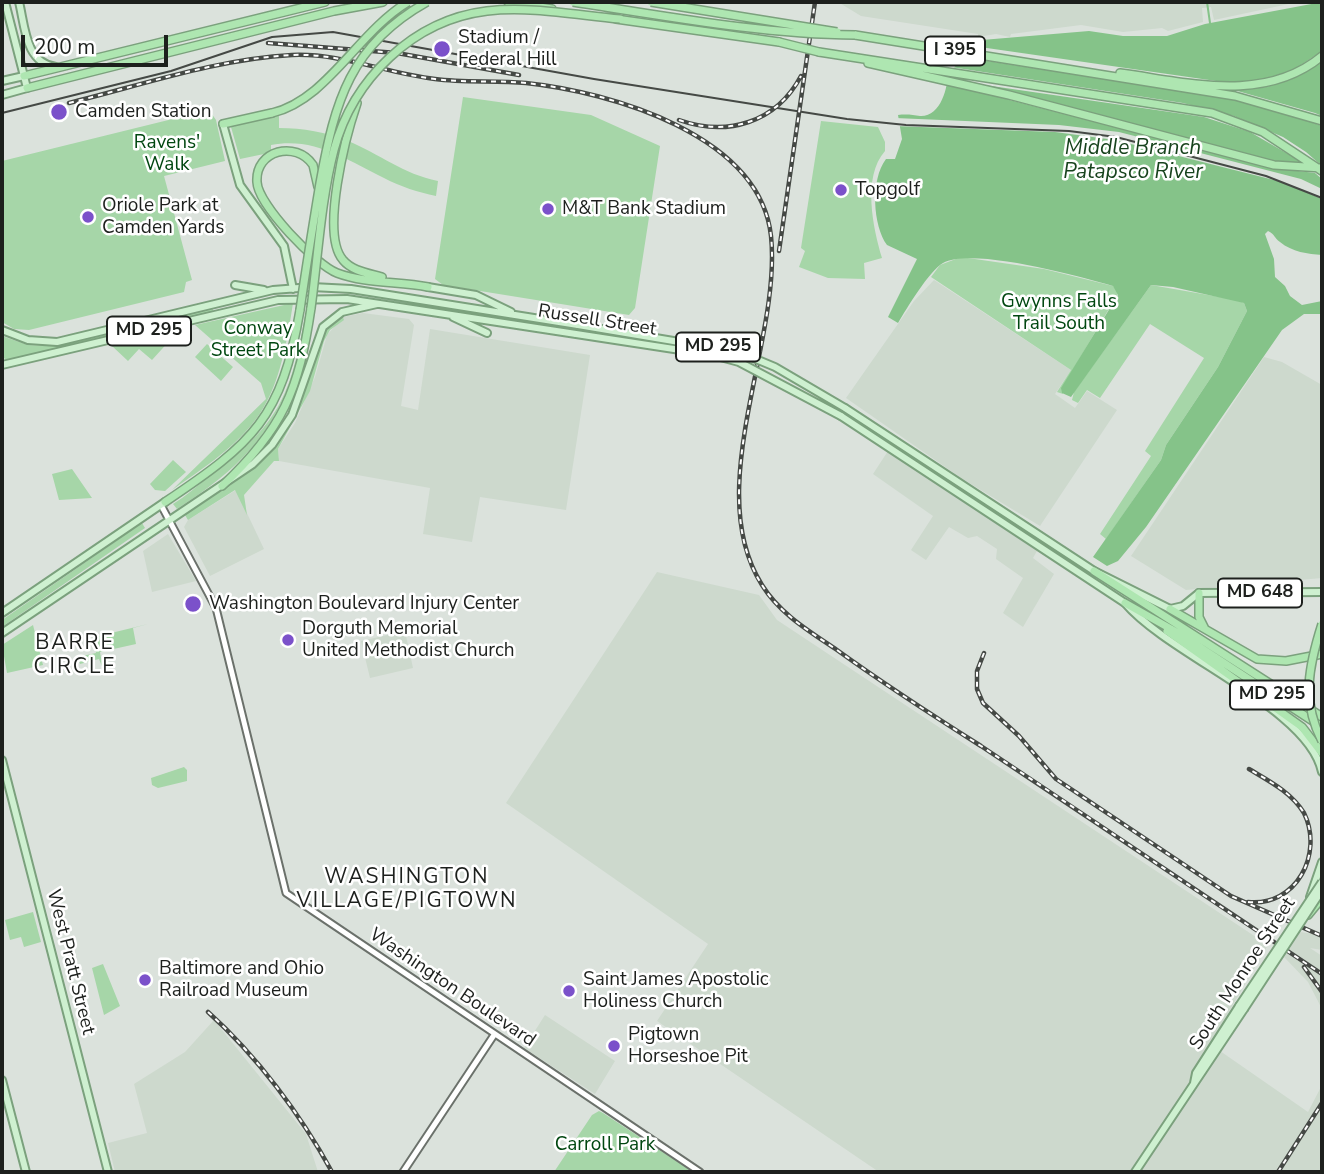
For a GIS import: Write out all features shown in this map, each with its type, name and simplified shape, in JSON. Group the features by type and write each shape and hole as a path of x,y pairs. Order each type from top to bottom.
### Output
{"highway":[{"path":"24,76 325,2"},
{"path":"27,88 383,2"},
{"path":"223,124 296,105 310,95 367,33 408,2"},
{"path":"163,503 234,453 266,418 286,377 331,124 349,76 384,32 427,2"},
{"path":"508,2 779,42 1009,95 1274,165 1322,169"},
{"name":"I 395","path":"573,2 752,28 855,35 1056,66"},
{"path":"652,2 855,35"},
{"path":"222,486 253,455 284,411 298,379 334,151 342,125 374,74 398,49 419,34 454,19 507,10 620,19"},
{"path":"819,52 1198,110 1263,132 1322,169"},
{"path":"1056,66 1245,87 1289,77 1322,56"},
{"path":"1056,66 1235,96 1322,121"},
{"path":"359,97 341,161 333,231 337,251 347,265 406,284"},
{"path":"317,198 313,165 295,151 282,150 265,159 259,170 257,185 275,214 313,257 326,267 345,275 428,287"},
{"name":"MD 295","path":"1094,571 1222,663 1322,717"},
{"name":"MD 648","path":"1199,593 1199,617 1205,630"},
{"name":"MD 295","path":"1125,603 1322,727"},
{"path":"1170,609 1242,653 1265,661 1286,661 1322,654"},
{"path":"1322,624 1310,664 1308,687 1311,715 1322,741"},
{"path":"1222,663 1302,727 1322,753"},
{"path":"1303,921 1322,898"}],"main road":[{"path":"2,95 27,88 5,2"},
{"path":"19,2 31,51 44,65 56,67"},
{"path":"2,81 24,76"},
{"path":"223,124 240,185 284,246 294,298"},
{"path":"235,285 273,290"},
{"name":"Russell Street","path":"2,330 28,340 57,342 292,287 351,289 738,352 775,367 845,408 1094,571"},
{"path":"428,287 476,295 516,315"},
{"name":"Russell Street","path":"3,365 294,298 337,298 379,304 704,354 739,362 841,416 1125,603 1154,631 1299,730 1312,745 1322,772"},
{"path":"2,633 222,486 264,454 280,434 303,391 317,337 323,327 342,312 379,304"},
{"path":"448,314 487,333"},
{"path":"2,613 163,503"},
{"name":"Washington Boulevard","path":"163,503 216,608 286,893 700,1172"},
{"path":"1094,571 1170,609"},
{"name":"MD 648","path":"1170,609 1183,606 1199,593 1322,592"},
{"name":"West Pratt Street","path":"2,760 108,1172"},
{"path":"1304,909 1322,862"},
{"name":"South Monroe Street","path":"1135,1172 1194,1085 1322,882"},
{"name":"South Monroe Street","path":"1242,1008 1322,890"},
{"path":"402,1172 494,1035"},
{"path":"2,1080 26,1172"}],"shaded area":[{"path":"838,2 1298,2 1214,20 1211,7 1202,8 1203,22 1168,31 1162,28 1123,32 1081,25 1011,34 1010,37 996,34 978,37 978,34 861,16"},
{"path":"934,280 1071,370 1055,394 1075,408 1087,391 1117,410 1040,526 961,478 846,398 914,301"},
{"path":"363,313 409,319 414,325 401,406 418,410 430,329 590,355 566,510 480,497 472,542 423,534 430,488 279,461 278,449 295,423 315,377 327,335 343,317"},
{"path":"1264,357 1282,362 1322,385 1322,578 1186,590 1131,556"},
{"path":"888,451 1037,551 1033,558 1054,574 1023,627 1003,613 1023,578 996,559 997,549 977,536 968,538 949,527 926,560 911,550 933,516 873,474"},
{"path":"236,490 264,549 210,576 184,527 188,520"},
{"path":"168,534 196,581 152,592 143,551"},
{"path":"657,572 759,595 777,620 1268,945 1210,1044 1308,1112 1322,1085 1322,1172 879,1172 657,1021 708,944 506,803"},
{"path":"405,631 413,668 370,678 361,641"},
{"path":"1300,932 1322,935 1322,950 1310,948 1322,956 1322,1009 1308,982 1284,957"},
{"path":"545,1015 615,1061 595,1094 524,1048"},
{"path":"214,1020 306,1134 318,1172 115,1172 108,1143 147,1133 134,1084 185,1052"}],"green space":[{"name":"M&T Bank Stadium","path":"463,97 591,115 660,146 635,308 629,315 443,285 435,279"},
{"name":"Oriole Park at Camden Yards","path":"209,110 216,120 225,161 164,176 192,280 186,282 184,292 29,330 14,329 2,322 2,161"},
{"name":"Ravens' Walk","path":"279,115 279,128 314,131 340,138 414,174 438,181 436,196 397,184 330,152 302,144 271,145 271,150 264,154 240,159 231,127"},
{"name":"Topgolf","path":"821,121 878,127 885,142 885,151 878,162 872,188 875,232 882,258 864,263 865,279 828,278 799,267 805,251 801,248"},
{"name":"Gwynns Falls Trail South","path":"961,257 1044,269 1113,286 1119,292 1062,388 1063,394 1057,392 1071,370 931,277 940,265"},
{"name":"Gwynns Falls Trail South","path":"1151,285 1237,300 1244,303 1247,311 1218,367 1166,445 1161,460 1106,539 1100,534 1151,456 1145,451 1204,358 1150,324 1100,398 1087,390 1078,403 1072,400 1074,392"},
{"name":"Conway Street Park","path":"293,303 280,369 260,414 226,451 172,490 266,399 261,383 195,325"},
{"path":"213,309 213,312 7,360 2,357 2,336 28,345 53,346"},
{"path":"306,310 304,336 297,362 278,410 266,430 236,464 177,509 173,504 251,441 278,407 294,365"},
{"path":"342,315 344,320 330,330 324,341 310,391 278,449 279,461 274,461 244,495 247,515 235,490 188,520 185,515 249,472 274,447 302,399 323,334"},
{"path":"181,328 152,360 139,349 128,361 112,346"},
{"path":"207,344 233,367 221,381 195,357"},
{"path":"173,460 186,472 165,491 155,490 150,484"},
{"path":"72,469 92,498 59,500 52,474"},
{"path":"142,523 145,528 2,627 2,620"},
{"path":"148,624 133,628 136,644 100,652 103,669 99,659 80,664 78,657 96,653 92,634 97,633 99,636"},
{"path":"33,625 43,665 7,673 2,645"},
{"path":"184,767 187,770 187,781 158,788 152,785 151,778"},
{"path":"33,912 41,942 24,947 21,937 10,940 5,920"},
{"path":"103,964 120,1006 104,1015 92,968"},
{"name":"Carroll Park","path":"599,1111 693,1172 554,1172 592,1115"}],"water":[{"name":"Middle Branch Patapsco River","path":"1322,2 1322,255 1295,250 1280,242 1270,232 1265,234 1274,259 1275,277 1285,286 1290,296 1302,305 1322,301 1322,314 1304,314 1282,330 1146,527 1118,561 1107,566 1093,557 1161,460 1166,445 1218,367 1247,311 1244,303 1173,287 1151,285 1071,397 1062,393 1061,388 1118,295 1113,286 1026,265 977,258 957,259 937,267 898,323 888,317 917,259 887,245 879,227 875,203 881,168 886,159 895,159 902,139 898,115 920,116 933,112 945,93 948,72 967,57 970,41 1089,31 1123,36 1167,36 1205,24"}],"pier":[{"path":"966,45 1237,84 1263,81 1289,73 1322,51 1322,59 1293,78 1266,87 1234,90 1315,113 1322,116 1322,126 1231,99 962,57"},
{"path":"951,67 1183,103 1234,116 1283,137 1306,152 1322,166 1322,179 1315,173 1273,168 944,83 945,71","holes":["978,84 1204,117 1250,132 1307,165 1275,163"]},
{"path":"895,118 1059,125 1119,132 1301,179 1322,189 1322,199 1282,182 1115,140 1055,132 894,126"}],"waterway":[{"path":"1207,2 1210,23"}],"tram line":[{"path":"2,113 171,71 272,37 333,32 594,79 847,119 906,125 1069,131 1116,137 1266,176 1322,198"}],"railway":[{"path":"779,251 815,2"},
{"path":"268,43 397,53 519,75"},
{"path":"69,103 208,67 264,57 310,55 435,79 526,83 599,96 676,125 711,146 740,171 761,201 771,236 771,277 766,321 741,460 739,505 745,547 769,595 796,621 872,675 1322,974"},
{"path":"679,120 715,127 749,122 778,105 791,92 801,76"},
{"path":"984,653 977,671 977,689 983,703 1019,736 1056,779 1231,896 1322,936"},
{"path":"1248,902 1265,901 1280,896 1292,887 1302,875 1310,845 1309,829 1299,806 1279,788 1249,769"},
{"path":"1304,967 1322,992"},
{"path":"208,1012 244,1048 277,1087 332,1172"},
{"path":"1278,1172 1322,1103"}],"place":[{"name":"Stadium / Federal Hill","path":"442,49"},
{"name":"Camden Station","path":"59,112"},
{"name":"Topgolf","path":"841,190"},
{"name":"M&T Bank Stadium","path":"548,209"},
{"name":"Oriole Park at Camden Yards","path":"88,217"},
{"name":"Washington Boulevard Injury Center","path":"193,604"},
{"name":"Dorguth Memorial United Methodist Church","path":"288,640"},
{"name":"Baltimore and Ohio Railroad Museum","path":"145,980"},
{"name":"Saint James Apostolic Holiness Church","path":"569,991"},
{"name":"Pigtown Horseshoe Pit","path":"614,1046"}],"district":[{"name":"BARRE CIRCLE","path":"75,656"},
{"name":"WASHINGTON VILLAGE/PIGTOWN","path":"407,890"}]}
